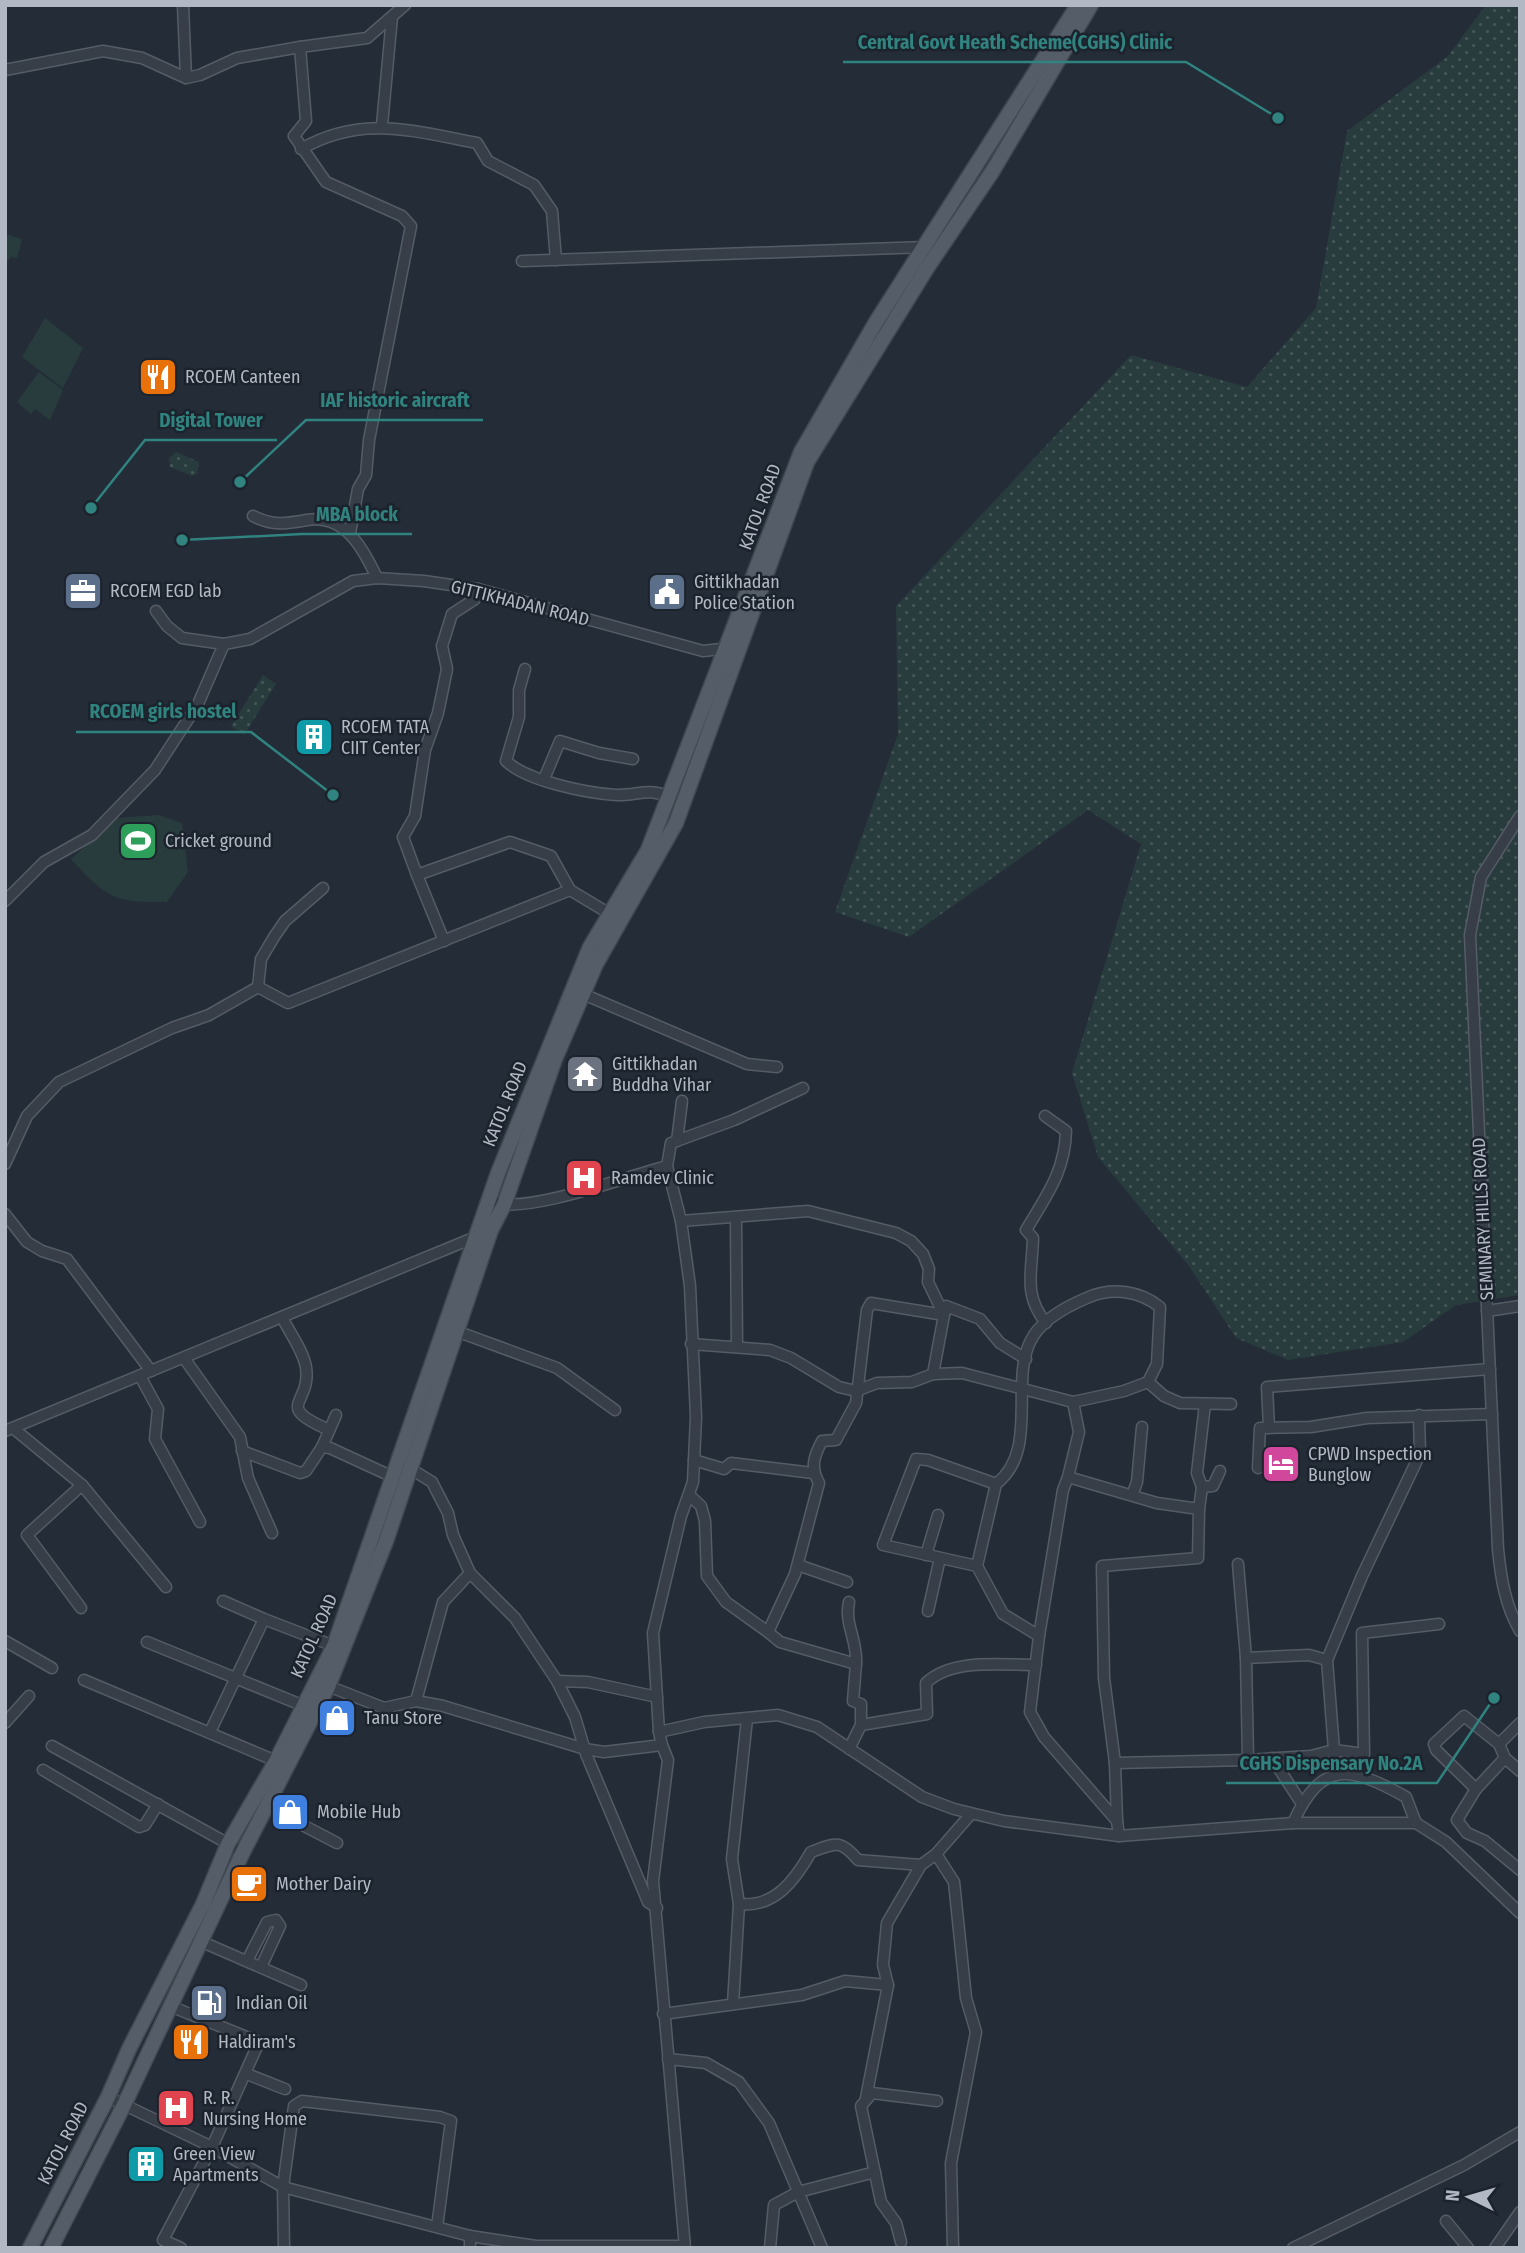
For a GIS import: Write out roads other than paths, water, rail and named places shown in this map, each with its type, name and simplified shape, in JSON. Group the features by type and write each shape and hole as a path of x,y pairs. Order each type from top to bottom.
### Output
{"main road":[{"name":"KATOL ROAD","path":"51,2248 124,2105 266,1806 386,1541 400,1470 488,1200 569,993 590,947 615,917 676,823 801,452 876,322 1078,5"},
{"name":"KATOL ROAD","path":"30,2248 108,2097 129,2049 203,1903 228,1844 304,1706 322,1684 400,1470 456,1331 491,1230 504,1205 555,1059 733,649 807,462 927,268 992,172 1091,5"}],"street":[{"path":"183,5 186,78"},
{"path":"5,70 103,51 142,58 186,78 200,75 237,58 367,38 405,5"},
{"path":"382,125 392,16"},
{"path":"300,47 306,121 294,136 302,149 326,182 402,216 411,226 371,428 366,475 358,489 350,533"},
{"path":"302,149 328,134 382,125 477,143 488,161 534,185 552,211 556,260"},
{"path":"522,261 926,247"},
{"path":"253,516 272,525 325,519 338,523 350,533 377,578"},
{"name":"GITTIKHADAN ROAD","path":"156,611 167,626 182,638 224,643 250,639 353,581 377,578 478,589 703,651 733,649"},
{"path":"444,941 403,837 415,816 425,750 438,713 447,669 442,646 452,614 475,599 478,589"},
{"path":"5,901 44,862 92,835 155,770 198,704 224,643"},
{"path":"525,669 519,690 519,717 506,761 515,769 570,788 617,795 655,791 669,797"},
{"path":"544,779 560,741 599,753 633,759"},
{"name":"SEMINARY HILLS ROAD","path":"1520,816 1481,877 1470,935 1501,1581 1510,1615 1520,1631"},
{"path":"417,875 510,842 551,856 570,890 615,917"},
{"path":"258,987 261,959 274,937 285,921 323,888"},
{"path":"258,987 288,1003 570,890"},
{"path":"5,1164 27,1116 59,1082 161,1033 209,1015 258,987"},
{"path":"583,994 747,1064 777,1067"},
{"path":"108,2097 212,2147 283,2187 437,2227 470,2242 536,2246 685,2247 653,1881 668,1760 659,1732 653,1633 681,1517 689,1495 694,1460 690,1286 681,1221 667,1166 671,1143 734,1120 803,1088"},
{"path":"677,1141 682,1101"},
{"path":"1045,1116 1066,1130 1060,1173 1050,1196 1026,1230 1033,1238 1033,1307 1046,1323"},
{"path":"488,1200 504,1205 523,1205 667,1166"},
{"path":"681,1221 736,1218 743,1215 825,1213 896,1233 911,1241 923,1254 929,1269 928,1282 944,1315"},
{"path":"6,1216 27,1242 42,1251 67,1259 146,1373 158,1409 155,1439 200,1522"},
{"path":"736,1218 737,1346"},
{"path":"9,1430 491,1230"},
{"path":"691,1343 737,1346 781,1354 839,1387 856,1391 877,1383 912,1382 933,1374 962,1373 1024,1391 1073,1402 1124,1391 1148,1382 1157,1364 1160,1307 1146,1296 1110,1292 1092,1296 1060,1310 1029,1343 1022,1381 1024,1391 1016,1462 1008,1475 996,1484 977,1566 1003,1614 1039,1636"},
{"path":"768,1632 798,1565 816,1502 819,1483 813,1473 813,1463 822,1441 836,1440 856,1403 867,1310 871,1303 944,1315"},
{"path":"933,1374 946,1306 980,1319 1000,1343 1026,1359"},
{"path":"1487,1311 1520,1306"},
{"path":"282,1317 306,1364 307,1378 299,1397 298,1410 303,1419 330,1430"},
{"path":"456,1331 557,1368 615,1410"},
{"path":"184,1358 240,1437 248,1478 272,1533"},
{"path":"1269,1428 1267,1387 1490,1369"},
{"path":"1148,1382 1164,1396 1180,1403 1231,1404"},
{"path":"1073,1402 1079,1432 1069,1477 1063,1490 1039,1636 1030,1712 1044,1737 1117,1821"},
{"path":"1119,1836 1115,1763 1104,1678 1102,1566 1198,1558 1202,1486 1197,1473 1205,1404"},
{"path":"1258,1468 1260,1428 1311,1427 1367,1418 1492,1414"},
{"path":"242,1451 300,1473 306,1471 322,1447 336,1415"},
{"path":"1336,1775 1327,1660 1362,1576 1420,1454 1419,1415"},
{"path":"1133,1493 1138,1482 1142,1427"},
{"path":"9,1430 82,1485 166,1587"},
{"path":"322,1447 432,1482 470,1573 515,1618 557,1681 648,1902 657,1908"},
{"path":"977,1566 883,1545 916,1459 928,1460 996,1484"},
{"path":"694,1460 724,1469 731,1463 813,1473"},
{"path":"1202,1486 1213,1486 1220,1472"},
{"path":"1069,1477 1133,1493 1157,1503 1199,1509"},
{"path":"81,1608 27,1535 82,1485"},
{"path":"689,1495 701,1506 705,1521 707,1576 726,1602 780,1642 856,1664"},
{"path":"926,1555 939,1515"},
{"path":"928,1611 940,1558"},
{"path":"1238,1564 1245,1658 1248,1759"},
{"path":"798,1565 847,1582"},
{"path":"416,1700 443,1602 470,1573"},
{"path":"223,1601 334,1646"},
{"path":"849,1602 848,1622 858,1647 853,1701 861,1704 861,1725 849,1749"},
{"path":"210,1732 264,1619"},
{"path":"1115,1763 1311,1756 1334,1750 1364,1754 1362,1633 1438,1624"},
{"path":"5,1641 52,1668"},
{"path":"147,1642 236,1676 304,1706"},
{"path":"1245,1658 1309,1655 1327,1660"},
{"path":"861,1725 927,1714 926,1683 937,1672 989,1665 1036,1665"},
{"path":"84,1680 276,1761"},
{"path":"557,1681 588,1682 657,1697"},
{"path":"322,1684 384,1708 416,1700 478,1715 585,1749 604,1752 662,1745"},
{"path":"5,1723 29,1696"},
{"path":"659,1732 704,1722 778,1715 817,1727 922,1797 971,1814 1119,1836 1293,1823 1416,1823 1446,1842 1520,1913"},
{"path":"1476,1789 1436,1750 1434,1744 1464,1716 1499,1744 1505,1758 1520,1771"},
{"path":"733,2004 739,1903 732,1859 747,1719"},
{"path":"1499,1744 1520,1723"},
{"path":"52,1746 243,1852"},
{"path":"1272,1758 1302,1804"},
{"path":"1505,1758 1476,1789 1457,1820 1467,1833 1485,1841 1520,1870"},
{"path":"43,1770 139,1827 145,1825 158,1804"},
{"path":"1293,1823 1302,1804 1321,1780 1336,1775 1359,1775 1406,1797 1416,1823"},
{"path":"266,1806 337,1843"},
{"path":"901,2242 896,2223 883,2207 861,2106 866,2098 888,1985 883,1965 887,1923 921,1865 936,1854 971,1814"},
{"path":"739,1903 754,1905 770,1901 799,1872 811,1852 837,1843 846,1846 858,1860 921,1865"},
{"path":"936,1854 954,1882 966,1998 976,2032 951,2163 953,2248"},
{"path":"247,1961 267,1922 276,1920 280,1926 261,1967"},
{"path":"200,1941 301,1985"},
{"path":"663,2014 802,1995 845,1981 888,1985"},
{"path":"170,2006 257,2041 259,2045 212,2147 163,2240 181,2248"},
{"path":"668,2059 706,2063 739,2082 769,2123 822,2248"},
{"path":"247,2074 285,2089"},
{"path":"866,2098 873,2093 937,2101"},
{"path":"284,2248 283,2187 294,2106 302,2101 447,2118 453,2125 437,2227"},
{"path":"1293,2248 1464,2165 1520,2132"},
{"path":"771,2248 774,2204 798,2192 875,2172"},
{"path":"1495,2248 1520,2212"},
{"path":"1446,2221 1468,2248"}],"place":[{"name":"Central Govt Heath Scheme(CGHS) Clinic","path":"1278,118"},
{"name":"RCOEM Canteen","path":"158,377"},
{"name":"IAF historic aircraft","path":"240,482"},
{"name":"Digital Tower","path":"91,508"},
{"name":"MBA block","path":"182,540"},
{"name":"RCOEM EGD lab","path":"83,591"},
{"name":"Gittikhadan Police Station","path":"667,592"},
{"name":"RCOEM TATA CIIT Center","path":"314,737"},
{"name":"RCOEM girls hostel","path":"333,795"},
{"name":"Cricket ground","path":"138,841"},
{"name":"Gittikhadan Buddha Vihar","path":"585,1074"},
{"name":"Ramdev Clinic","path":"584,1178"},
{"name":"CPWD Inspection Bunglow","path":"1281,1464"},
{"name":"CGHS Dispensary No.2A","path":"1494,1698"},
{"name":"Tanu Store","path":"337,1718"},
{"name":"Mobile Hub","path":"290,1812"},
{"name":"Mother Dairy","path":"249,1884"},
{"name":"Indian Oil","path":"209,2003"},
{"name":"Haldiram's","path":"191,2042"},
{"name":"R. R. Nursing Home","path":"176,2108"},
{"name":"Green View Apartments","path":"146,2164"}]}
